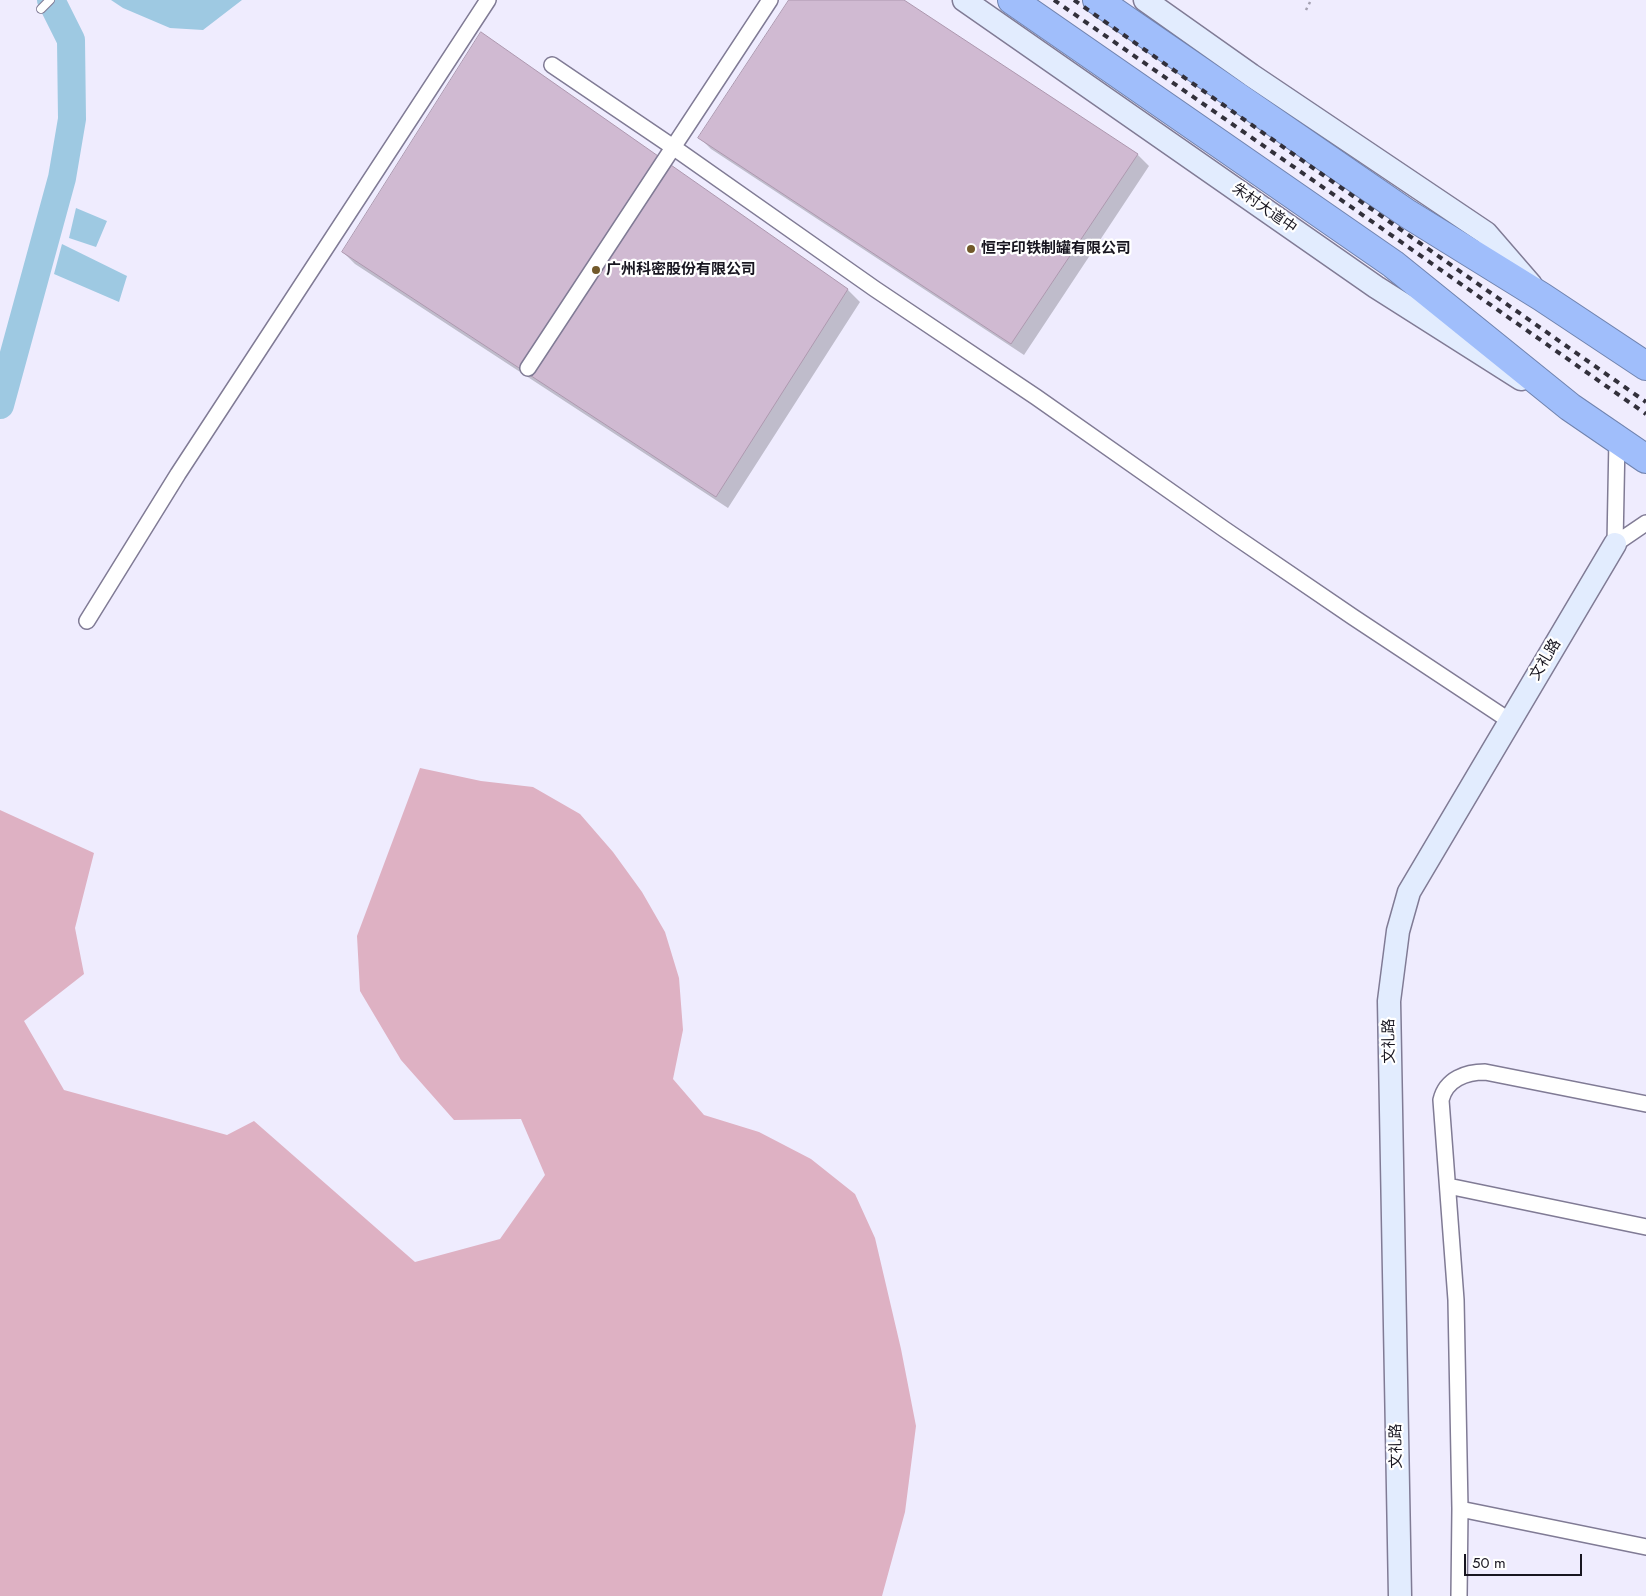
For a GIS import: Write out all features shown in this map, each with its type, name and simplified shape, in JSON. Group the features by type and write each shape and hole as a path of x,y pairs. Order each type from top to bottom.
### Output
{"highway":[{"name":"朱村大道中","path":"1012,0 1393,264 1570,407 1646,459"},
{"path":"1097,0 1260,96 1416,202 1542,297 1646,366"}],"street":[{"path":"87,622 178,474 488,0"},
{"path":"528,368 770,0"},
{"name":"朱村大道中","path":"964,0 1376,287 1502,368 1570,407"},
{"path":"1145,0 1260,96"},
{"path":"552,65 673,147 866,284 1036,397 1232,534 1510,720"},
{"path":"1615,544 1617,439"},
{"path":"1615,544 1646,523"},
{"name":"文礼路","path":"1400,1596 1390,1001 1398,931 1409,892 1615,544"},
{"path":"1458,1596 1460,1509 1456,1300 1441,1100 1444,1091 1449,1084 1460,1076 1473,1072 1486,1072 1646,1104"},
{"path":"1448,1186 1646,1227"},
{"path":"1460,1509 1646,1547"}],"lane":[{"path":"41,9 50,0"}],"path":[{"path":"1306,10 1311,0"}],"shaded area":[{"path":"420,768 481,781 533,787 580,814 613,852 642,892 665,932 679,978 683,1030 673,1079 704,1115 759,1132 811,1159 855,1194 875,1238 901,1349 916,1426 905,1512 882,1596 0,1596 0,810 94,853 75,928 84,974 24,1021 64,1090 227,1135 254,1121 415,1262 500,1239 545,1175 521,1119 454,1120 401,1060 360,991 357,936"}],"water":[{"path":"111,0 242,0 203,30 170,28 123,8"},
{"path":"76,208 107,221 96,247 69,238"},
{"path":"62,244 127,276 119,302 54,274"}],"building":[{"name":"恒宇印铁制罐有限公司","path":"789,0 904,0 1138,154 1011,344 698,138"},
{"name":"广州科密股份有限公司","path":"481,32 848,289 716,497 342,252"}],"waterway":[{"path":"0,405 62,178 72,119 71,40 51,0"}],"railway":[{"path":"1054,0 1646,414"},
{"path":"1074,0 1646,402"}],"place":[{"name":"恒宇印铁制罐有限公司","path":"971,249"},
{"name":"广州科密股份有限公司","path":"596,270"}]}
